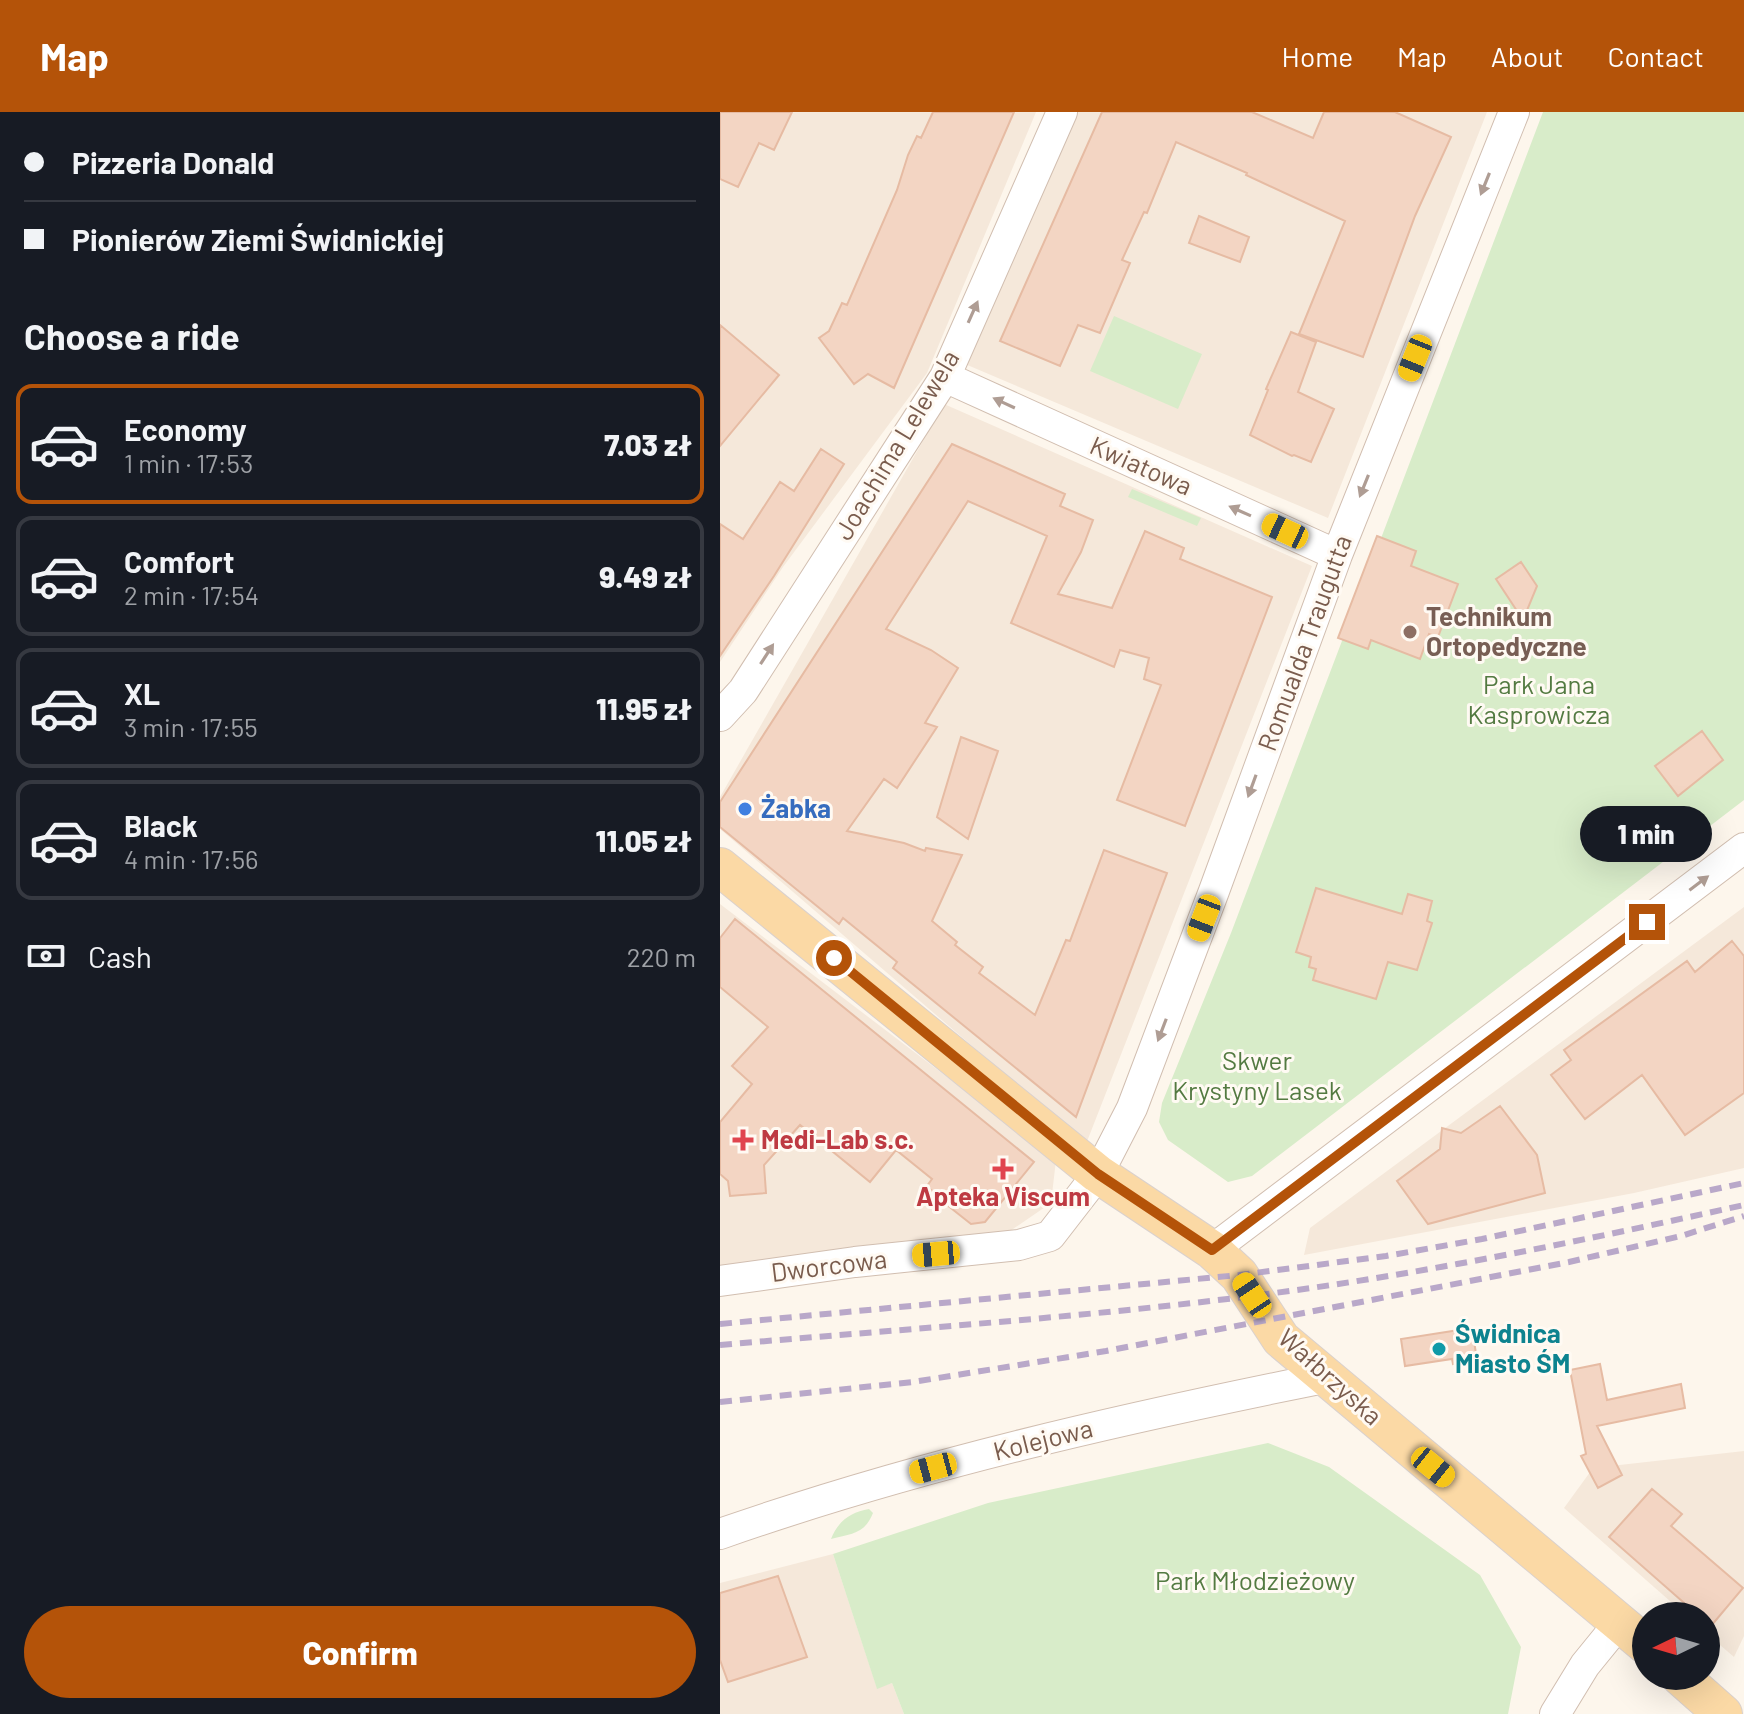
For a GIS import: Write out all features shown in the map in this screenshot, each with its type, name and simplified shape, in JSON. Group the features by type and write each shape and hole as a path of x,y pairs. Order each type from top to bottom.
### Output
{"main road":[{"name":"Wałbrzyska","path":"720,867 1098,1174 1212,1250 1239,1275 1281,1339 1632,1633"},
{"path":"1696,1690 1723,1714"}],"street":[{"name":"Joachima Lelewela","path":"720,716 743,691 945,377 1062,112"},
{"name":"Romualda Traugutta","path":"1098,1174 1137,1094 1337,555 1514,112"},
{"name":"Kwiatowa","path":"945,377 1337,555"},
{"path":"1212,1250 1744,848"},
{"name":"Dworcowa","path":"720,1281 855,1262 1019,1245 1050,1236 1098,1174"},
{"name":"Kolejowa","path":"720,1534 857,1489 1025,1443 1324,1378"},
{"path":"1555,1714 1585,1665 1632,1635"}],"shaded area":[{"path":"720,112 1036,112 927,373 783,567 720,662"},
{"path":"1074,112 1487,112 1328,518 965,364"},
{"path":"944,404 1312,566 1086,1144 720,829 720,797"},
{"path":"720,904 1056,1160 1051,1203 1010,1231 720,1272"},
{"path":"1744,907 1744,1168 1634,1193 1304,1255 1310,1228"},
{"path":"1744,1451 1744,1636 1734,1657 1720,1645 1720,1602 1671,1602 1564,1508 1593,1468"},
{"path":"833,1554 877,1688 892,1683 904,1714 720,1714 720,1583"}],"green space":[{"name":"Park Jana Kasprowicza","path":"1543,112 1744,112 1744,800 1252,1176 1228,1182 1168,1140 1159,1122 1162,1103 1231,933"},
{"path":"1114,316 1202,354 1178,409 1090,371"},
{"path":"1132,489 1201,518 1197,526 1128,497"},
{"name":"Park Młodzieżowy","path":"1268,1443 1329,1467 1480,1575 1521,1647 1508,1714 904,1714 892,1683 877,1689 833,1554 988,1503"},
{"path":"869,1509 873,1513 866,1526 831,1539 846,1518"}],"building":[{"path":"720,112 792,112 774,150 759,143 738,187 720,179"},
{"path":"933,112 1014,112 894,388 868,374 854,384 819,338 829,331 842,303 847,305 897,190 908,155 917,136 921,138"},
{"path":"1102,112 1252,112 1313,138 1324,112 1395,112 1451,137 1415,216 1363,357 1299,334 1345,221 1176,142 1147,213 1144,212 1122,260 1130,263 1100,333 1078,325 1060,366 1000,341"},
{"path":"1199,216 1249,237 1240,262 1189,243"},
{"path":"720,325 779,375 720,446"},
{"path":"1291,332 1316,342 1298,392 1334,409 1311,462 1250,435"},
{"path":"952,444 1065,494 1060,506 1093,520 1081,552 1058,594 1112,608 1145,531 1184,548 1180,559 1272,597 1185,826 1117,800 1161,685 1144,679 1149,658 1120,650 1114,667 1011,623 1047,536 968,501 886,629 931,650 958,668 925,723 937,727 897,788 884,779 847,831 904,843 925,851 926,848 962,855 932,921 957,942 955,945 983,967 979,973 1035,1015 1066,940 1070,941 1104,850 1167,873 1076,1117 893,968 897,962 843,918 839,924 720,827 720,802"},
{"path":"821,449 844,464 720,656 720,524 743,539 780,482 794,491"},
{"path":"1377,536 1416,551 1411,566 1458,584 1438,637 1429,634 1420,659 1371,640 1368,649 1338,638"},
{"path":"1521,562 1537,586 1523,620 1496,579"},
{"path":"1702,731 1723,760 1678,796 1655,766"},
{"path":"961,737 998,751 968,839 937,817"},
{"path":"1316,888 1402,914 1408,894 1432,901 1427,921 1432,923 1417,970 1388,962 1376,999 1313,980 1316,969 1309,967 1311,957 1296,952"},
{"path":"735,919 1034,1162 985,1222 971,1224 942,1201 927,1186 932,1179 896,1150 870,1182 800,1125 764,1165 766,1193 730,1196 728,1181 720,1174 720,1122 752,1084 732,1066 768,1027 720,987 720,938"},
{"path":"1732,941 1744,956 1744,1093 1685,1135 1642,1075 1585,1119 1551,1075 1571,1060 1564,1050 1687,961 1695,972"},
{"path":"1500,1106 1537,1155 1545,1193 1428,1224 1397,1181 1440,1149 1442,1128 1461,1133"},
{"name":"Świdnica Miasto ŚM","path":"1472,1328 1477,1360 1453,1364 1452,1359 1405,1366 1401,1339"},
{"path":"1600,1364 1607,1400 1681,1384 1685,1408 1597,1426 1622,1475 1598,1488 1581,1456 1586,1454 1570,1370"},
{"path":"1652,1489 1682,1514 1671,1526 1743,1588 1720,1615 1720,1602 1683,1602 1609,1537"},
{"path":"778,1576 807,1657 728,1682 720,1660 720,1593"}],"railway":[{"path":"720,1324 1239,1275 1386,1256 1482,1239 1744,1183"},
{"path":"720,1345 1086,1314 1304,1289 1415,1272 1744,1205"},
{"path":"720,1402 913,1382 1106,1351 1569,1262 1681,1236 1744,1216"}],"place":[{"name":"Technikum Ortopedyczne","path":"1410,632"},
{"name":"Żabka","path":"745,809"},
{"name":"Medi-Lab s.c.","path":"743,1140"},
{"name":"Apteka Viscum","path":"1003,1169"},
{"name":"Świdnica Miasto ŚM","path":"1439,1349"}],"route":[{"path":"834,958 1098,1174 1212,1250 1647,922"}],"park label":[{"name":"Skwer Krystyny Lasek","path":"1257,1076"}]}
